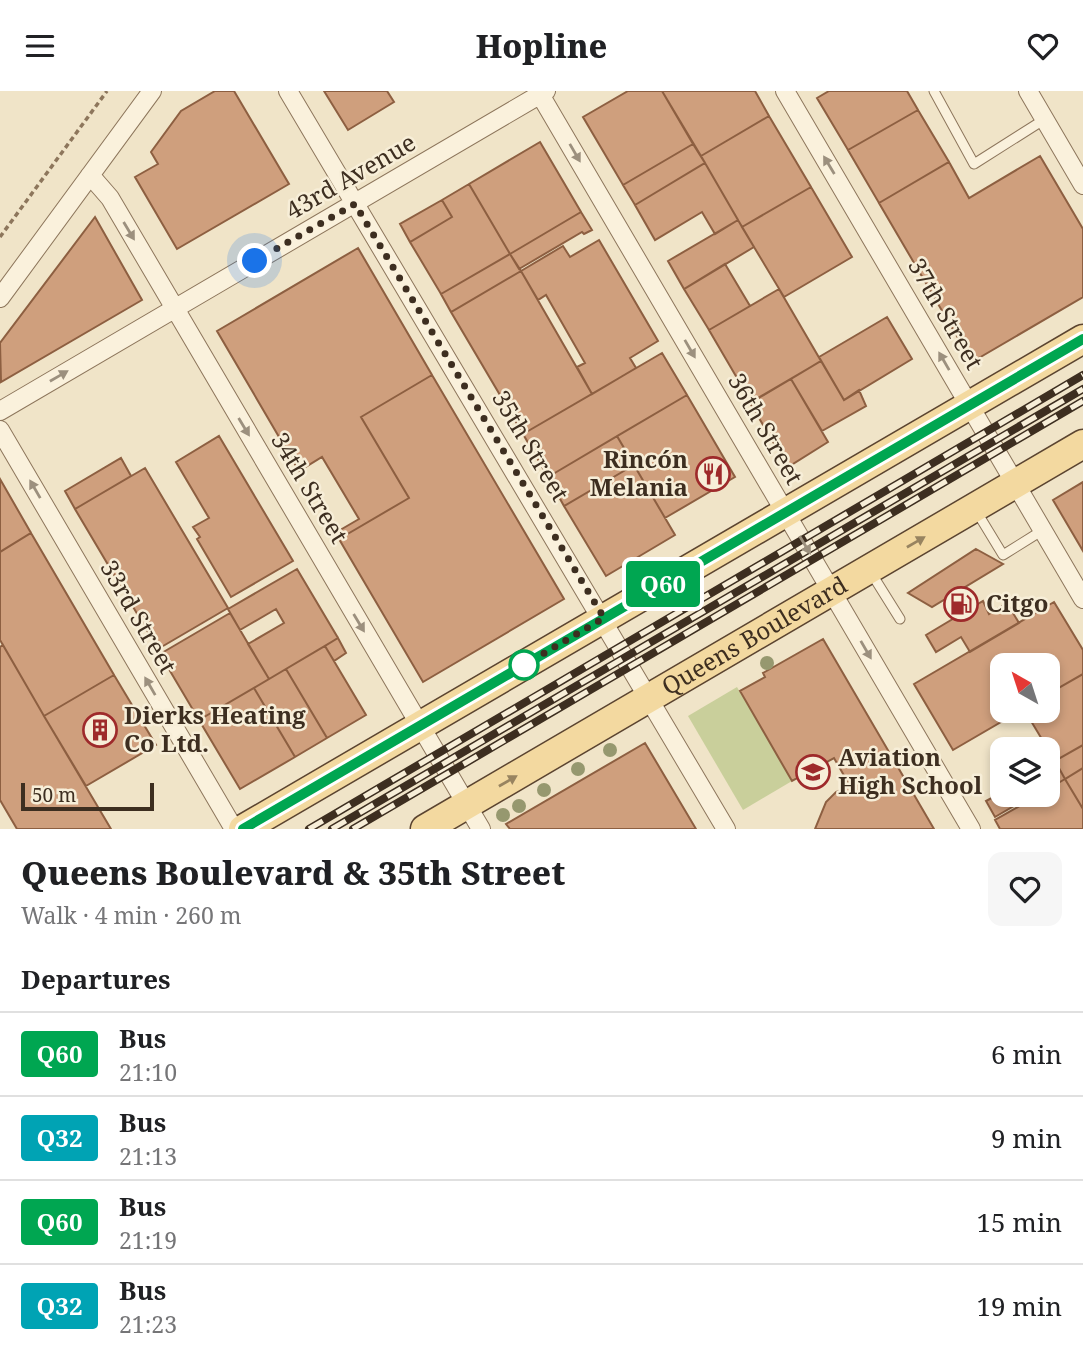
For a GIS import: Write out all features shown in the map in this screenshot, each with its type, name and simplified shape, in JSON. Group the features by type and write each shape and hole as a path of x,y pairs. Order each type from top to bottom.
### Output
{"main road":[{"path":"243,829 1083,339"},
{"name":"Queens Boulevard","path":"425,829 1083,444"}],"street":[{"path":"0,297 152,91"},
{"name":"35th Street","path":"288,91 604,618 726,829"},
{"name":"37th Street","path":"785,91 1083,599"},
{"path":"1028,91 1083,185"},
{"name":"43rd Avenue","path":"0,411 541,92"},
{"name":"36th Street","path":"541,92 971,829"},
{"name":"34th Street","path":"90,175 106,192 481,829"},
{"name":"33rd Street","path":"0,430 234,829"}],"lane":[{"path":"934,91 974,164 1045,119"},
{"path":"975,508 1003,555 1043,530"},
{"path":"870,569 900,619"}],"path":[{"path":"0,237 107,91"}],"green space":[{"path":"737,687 792,781 743,810 688,716"}],"building":[{"path":"215,91 234,91 289,184 177,249 135,177 158,164 151,152 181,111"},
{"path":"324,91 387,91 394,102 348,130"},
{"path":"628,91 662,91 693,144 623,185 583,117"},
{"path":"662,91 755,91 769,116 701,156"},
{"path":"829,91 907,91 918,110 848,150 817,98"},
{"path":"918,110 949,162 879,203 848,150"},
{"path":"769,116 811,187 742,227 701,156"},
{"path":"540,142 581,212 510,254 469,184"},
{"path":"693,144 705,163 635,205 623,185"},
{"path":"1040,156 1083,229 1083,297 972,362 879,203 949,162 969,198"},
{"path":"705,163 738,220 715,234 702,212 655,240 635,205"},
{"path":"469,184 510,254 441,294 410,242 452,217 442,200"},
{"path":"811,187 852,257 784,297 742,227"},
{"path":"442,200 452,217 410,242 400,224"},
{"path":"581,212 592,230 584,234 582,232 519,269 510,254"},
{"path":"95,217 142,300 1,382 0,343"},
{"path":"738,220 754,247 684,289 668,261"},
{"path":"599,240 658,341 630,358 636,368 592,394 577,367 585,363 546,295 538,300 521,271 563,246 570,257"},
{"path":"358,248 432,375 361,417 409,498 339,539 335,533 359,519 322,457 299,471 217,331"},
{"path":"510,254 521,271 451,312 441,294"},
{"path":"725,264 750,306 709,330 684,289"},
{"path":"521,271 592,394 523,434 451,312"},
{"path":"779,289 821,361 751,402 709,330"},
{"path":"887,317 912,359 844,400 819,357"},
{"path":"662,353 687,395 548,477 523,434"},
{"path":"821,361 844,400 859,390 866,406 822,431 791,379"},
{"path":"432,375 564,599 423,682 339,539 409,498 361,417"},
{"path":"791,379 828,442 788,467 750,403"},
{"path":"687,395 735,477 665,518 617,436"},
{"path":"219,436 293,561 231,597 197,539 200,537 193,527 209,518 176,462"},
{"path":"617,436 634,465 564,506 548,477"},
{"path":"121,458 131,476 75,509 65,491"},
{"path":"634,465 675,535 606,576 564,506"},
{"path":"145,468 228,608 158,649 75,509"},
{"path":"0,479 31,533 0,552"},
{"path":"1083,482 1083,551 1053,500"},
{"path":"31,533 114,675 44,716 0,640 0,552"},
{"path":"976,549 1003,564 932,607 908,593"},
{"path":"297,569 338,638 269,679 248,644 284,623 276,609 240,630 228,609"},
{"path":"983,601 989,614 1007,603 1019,623 970,652 961,637 936,652 926,635"},
{"path":"1054,602 1083,650 1083,674 1060,687 1060,653 990,653 990,723 999,723 953,750 914,684"},
{"path":"230,613 269,679 199,720 160,654"},
{"path":"338,638 346,653 334,661 325,646"},
{"path":"823,639 934,829 815,829 826,802 836,792 850,786 834,758 792,781 740,691 765,677 763,673"},
{"path":"3,645 111,829 17,829 0,800 0,647"},
{"path":"325,646 366,715 327,738 286,669"},
{"path":"286,669 327,738 295,757 254,688"},
{"path":"1083,674 1083,745 1060,758 1060,737 1041,737 1032,723 1060,723 1060,687"},
{"name":"Dierks Heating Co Ltd.","path":"114,675 156,745 86,786 44,716"},
{"path":"254,688 295,757 240,789 199,720"},
{"path":"645,743 696,829 510,829 506,824"},
{"path":"1083,745 1083,768 1065,779 1060,770 1060,758"},
{"path":"1083,768 1083,809 1065,779"},
{"path":"1065,779 1083,809 1083,829 1000,829 995,820 1018,807 1060,807 1060,782"},
{"path":"990,799 990,807 1012,807 995,817 986,801"}],"railway":[{"path":"309,829 1083,375"},
{"path":"332,829 1083,389"},
{"path":"353,829 1083,401"}],"bus line":[{"name":"Q60","path":"243,829 1083,339"}],"place":[{"name":"Rincón Melania","path":"713,474"},
{"name":"Citgo","path":"961,604"},
{"name":"Dierks Heating Co Ltd.","path":"100,730"},
{"name":"Aviation High School","path":"813,772"}],"route":[{"path":"255,261 355,204 604,618 524,665"}]}
